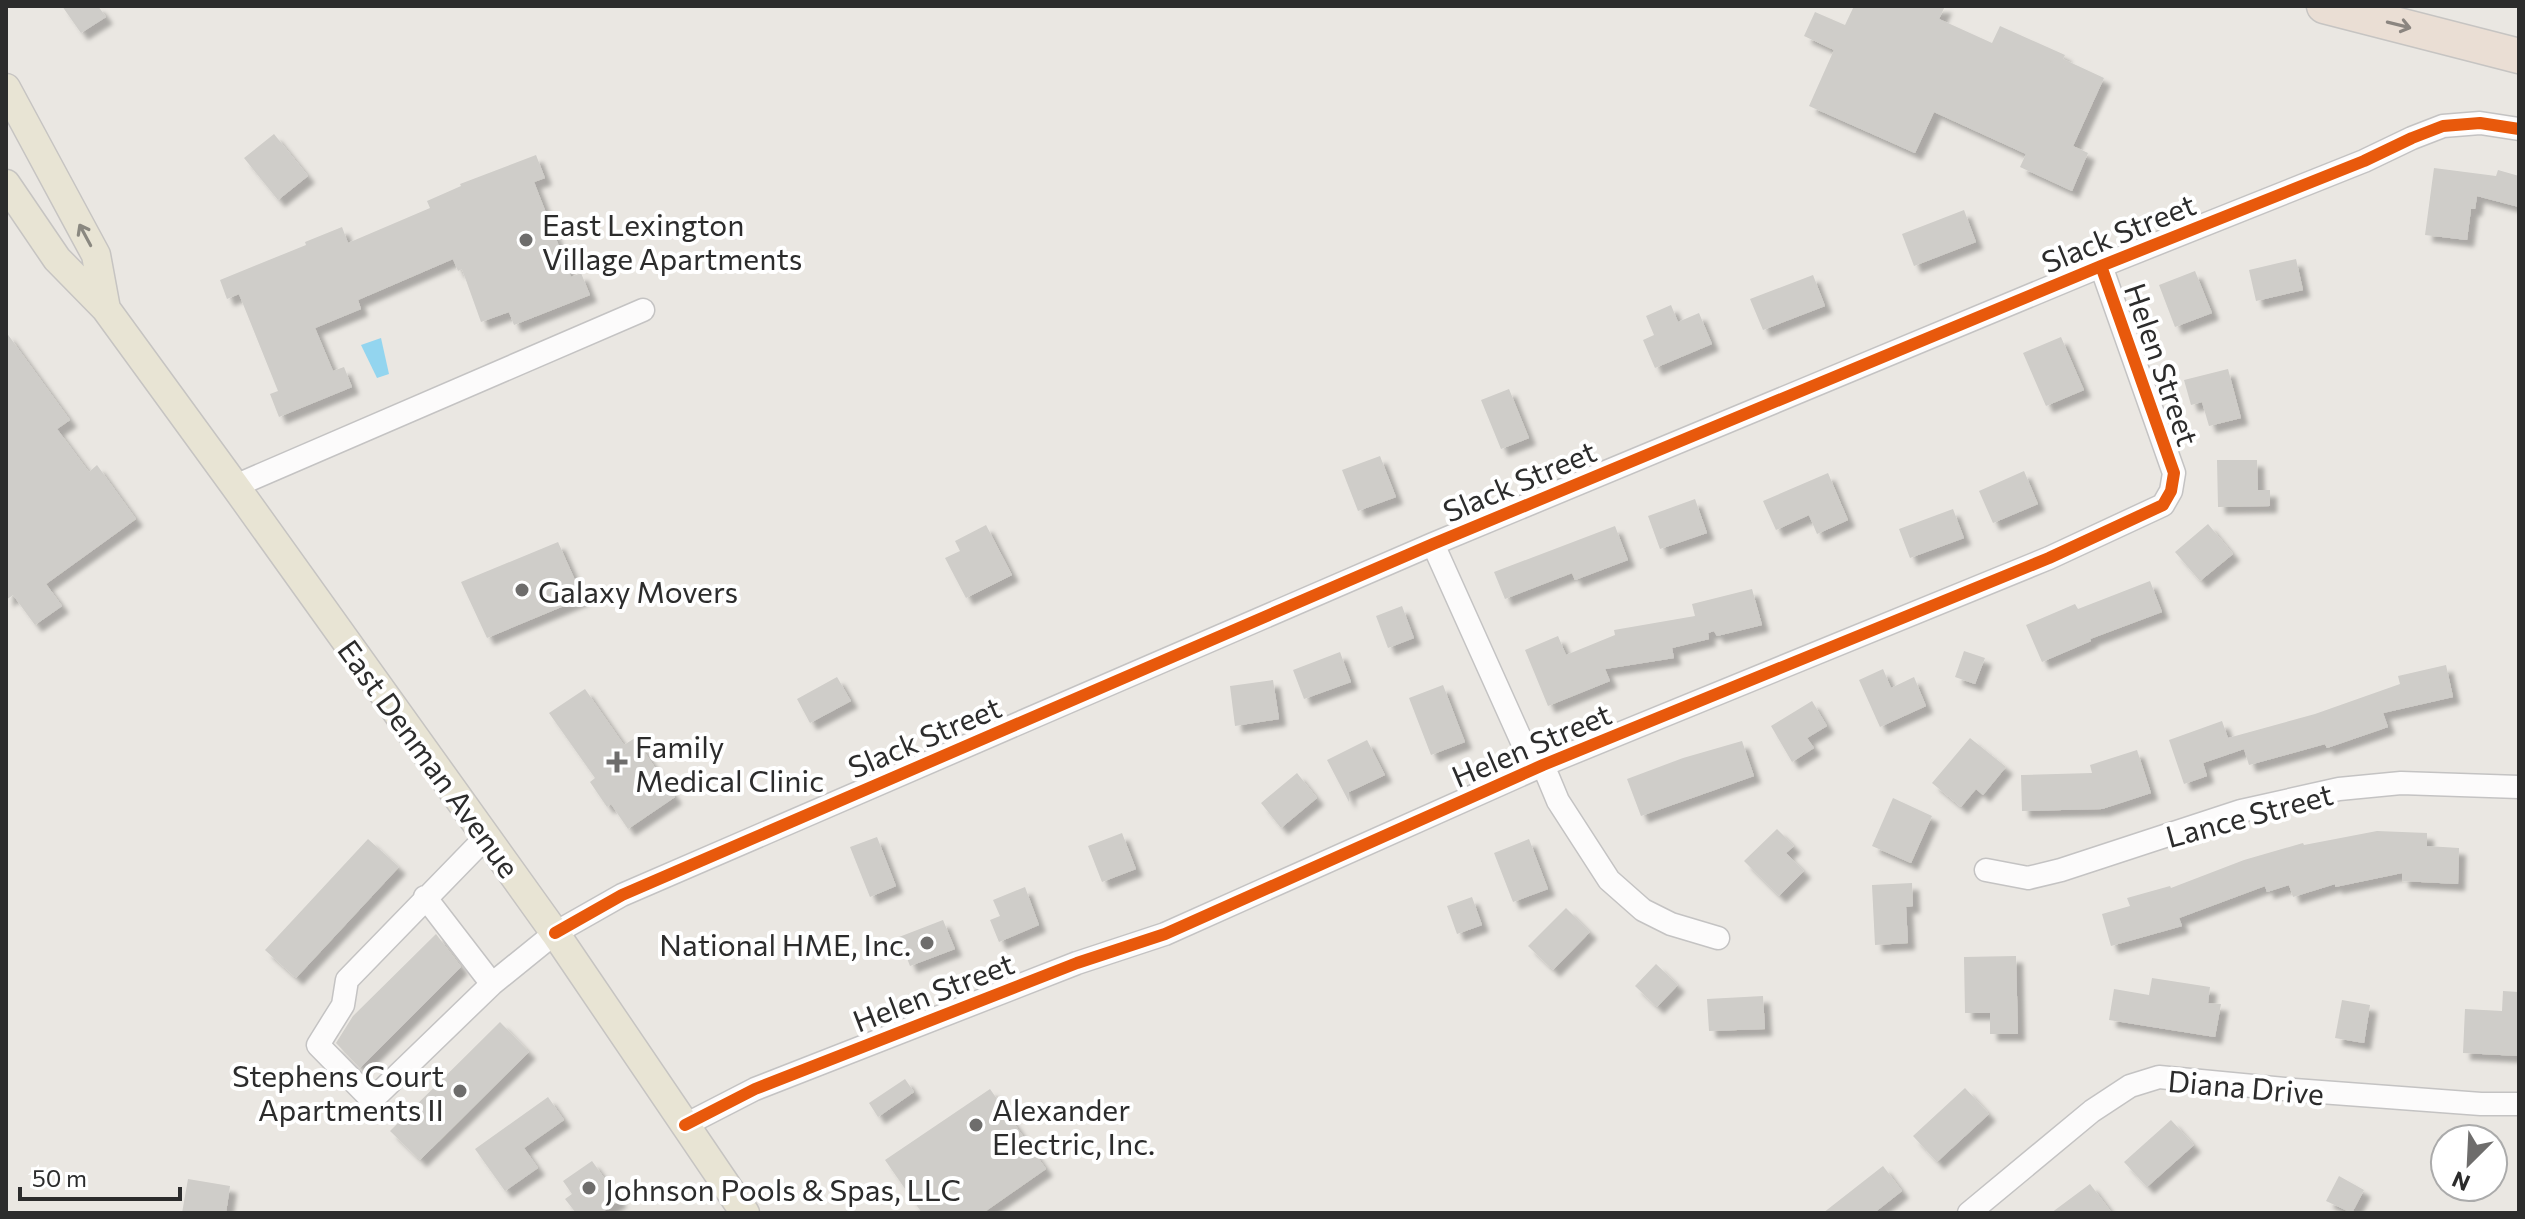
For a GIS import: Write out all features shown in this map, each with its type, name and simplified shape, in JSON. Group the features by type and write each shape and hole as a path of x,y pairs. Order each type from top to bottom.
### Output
{"highway":[{"path":"2324,6 2519,56"}],"main road":[{"name":"East Denman Avenue","path":"6,88 96,255 106,309"},
{"name":"East Denman Avenue","path":"6,184 57,259 106,309 235,486 555,933 745,1213"}],"street":[{"name":"Slack Street","path":"425,897 347,980 343,1005 318,1045 372,1100 492,984 555,933 622,895 1433,544 2443,126 2480,123 2519,129"},
{"name":"Helen Street","path":"685,1125 755,1089 1077,963 1165,934 1543,765 2049,558 2163,505 2171,491 2174,473 2101,266"},
{"path":"235,486 643,310"},
{"path":"1433,544 1522,742 1543,765 1558,801 1609,880 1643,910 1671,924 1718,938"},
{"name":"Lance Street","path":"1986,870 2028,878 2241,811 2339,789 2401,783 2519,787"},
{"path":"486,837 425,897 492,984"},
{"name":"Diana Drive","path":"1969,1213 2092,1111 2130,1086 2159,1077 2279,1089 2519,1104"}],"water":[{"path":"381,338 389,374 377,378 361,345"}],"building":[{"path":"62,6 98,6 106,17 81,33"},
{"path":"1854,6 1945,6 1939,19 1992,43 2000,26 2065,55 2063,59 2104,78 2073,146 2088,153 2072,191 2020,167 2026,154 1934,112 1915,153 1809,106 1834,50 1804,36 1815,12 1845,25"},
{"path":"274,134 308,176 278,200 244,158"},
{"path":"536,155 545,178 534,182 571,277 581,273 590,295 514,325 509,312 481,322 462,269 458,271 453,259 358,300 361,309 315,328 333,371 344,367 352,387 279,417 270,394 278,391 239,294 227,299 220,280 342,227 348,243 430,208 427,201 460,184"},
{"path":"2434,168 2496,176 2498,170 2519,176 2519,207 2477,196 2475,209 2471,209 2467,240 2425,235"},
{"path":"1964,210 1976,242 1914,266 1902,234"},
{"path":"2296,259 2303,290 2256,301 2249,270"},
{"path":"2195,271 2212,313 2175,327 2159,285"},
{"path":"1813,275 1825,306 1763,330 1750,299"},
{"path":"1671,305 1678,322 1699,313 1712,344 1655,368 1643,340 1654,335 1646,316"},
{"path":"6,332 70,420 57,429 89,472 97,465 136,519 46,584 62,606 35,625 13,595 6,600"},
{"path":"2061,337 2084,390 2046,406 2023,353"},
{"path":"2228,369 2241,418 2209,426 2202,402 2191,405 2184,380"},
{"path":"1509,389 1529,438 1501,449 1481,400"},
{"path":"1380,456 1396,497 1358,511 1342,470"},
{"path":"2217,460 2257,460 2258,490 2270,490 2270,506 2218,507"},
{"path":"2024,471 2038,504 1993,523 1979,491"},
{"path":"1828,473 1848,520 1817,534 1809,515 1776,530 1763,501"},
{"path":"1695,499 1707,533 1660,549 1648,516"},
{"path":"1953,509 1964,538 1910,558 1899,529"},
{"path":"2208,524 2233,554 2200,581 2175,552"},
{"path":"986,525 1012,575 966,598 945,558 960,551 955,541"},
{"path":"1615,526 1628,560 1575,580 1572,573 1505,599 1494,572"},
{"name":"Galaxy Movers","path":"558,542 583,598 487,638 461,582"},
{"path":"2150,581 2162,612 2090,639 2042,662 2026,625 2075,604 2078,609"},
{"path":"1752,589 1762,625 1717,636 1714,631 1708,633 1709,639 1672,648 1674,658 1605,669 1610,681 1548,706 1525,650 1558,636 1566,655 1615,635 1614,630 1695,616 1692,604"},
{"path":"1402,606 1414,638 1388,648 1376,616"},
{"path":"1964,651 1985,658 1975,684 1955,677"},
{"path":"1340,652 1351,682 1304,699 1293,670"},
{"path":"2446,665 2453,697 2383,713 2388,727 2327,748 2325,744 2249,765 2244,749 2203,763 2207,776 2184,784 2169,740 2222,721 2228,738 2315,714 2400,684 2398,676"},
{"path":"1883,669 1891,688 1914,677 1926,706 1880,727 1859,680"},
{"path":"837,677 851,701 810,723 797,699"},
{"path":"1273,680 1279,719 1235,726 1230,686"},
{"path":"1443,685 1465,742 1431,755 1409,698"},
{"name":"Family Medical Clinic","path":"585,689 624,745 635,738 675,797 628,829 611,804 607,807 590,782 595,778 549,713"},
{"path":"1812,701 1827,726 1807,738 1814,748 1792,762 1771,726"},
{"path":"1970,738 2006,767 1983,795 1976,789 1961,807 1932,783"},
{"path":"1367,740 1385,775 1349,792 1349,802 1327,760"},
{"path":"1742,741 1754,776 1641,816 1627,779"},
{"path":"2137,750 2151,793 2102,809 2022,811 2021,775 2092,773 2090,765"},
{"path":"1297,773 1317,798 1281,828 1261,803"},
{"path":"1893,798 1932,816 1911,863 1872,846"},
{"path":"1777,829 1794,846 1786,853 1804,871 1779,896 1744,861"},
{"path":"2377,831 2427,833 2427,846 2459,848 2458,884 2402,881 2402,873 2335,887 2335,884 2293,897 2289,885 2267,892 2265,886 2179,918 2182,926 2111,946 2102,914 2130,906 2127,898 2171,888 2244,860 2303,843"},
{"path":"1122,833 1136,869 1102,882 1088,846"},
{"path":"877,837 896,886 870,897 850,847"},
{"name":"Stephens Court Apartments II","path":"368,839 399,867 296,978 265,950"},
{"path":"1529,839 1548,889 1513,902 1494,853"},
{"path":"1912,883 1913,906 1906,907 1908,943 1875,945 1872,885"},
{"path":"1025,887 1039,925 999,942 990,920 1000,916 993,900"},
{"path":"1472,897 1482,925 1457,934 1447,906"},
{"path":"1566,908 1590,932 1553,970 1528,946"},
{"name":"National HME, Inc.","path":"943,920 955,949 910,966 899,937"},
{"name":"Stephens Court Apartments II","path":"436,934 461,967 360,1068 336,1043 353,1016"},
{"path":"2016,956 2018,1034 1990,1034 1990,1013 1965,1013 1964,957"},
{"path":"1656,964 1678,985 1657,1007 1635,986"},
{"path":"2152,978 2210,987 2208,1003 2221,1004 2215,1037 2109,1020 2114,989 2149,995"},
{"path":"2503,991 2519,992 2519,1056 2463,1053 2465,1009 2502,1011"},
{"path":"1763,996 1765,1029 1709,1031 1707,999"},
{"path":"2342,1000 2370,1005 2364,1043 2335,1038"},
{"name":"Stephens Court Apartments II","path":"500,1022 529,1052 420,1160 390,1131"},
{"path":"905,1079 914,1092 878,1117 869,1103"},
{"path":"1965,1088 1989,1114 1937,1162 1913,1136"},
{"name":"Alexander Electric, Inc.","path":"990,1089 1046,1169 983,1213 922,1213 885,1160"},
{"path":"548,1097 564,1120 524,1148 538,1168 505,1191 475,1149"},
{"path":"2171,1120 2194,1145 2147,1187 2124,1162"},
{"name":"Johnson Pools & Spas, LLC","path":"592,1161 620,1200 601,1213 576,1213 565,1199 572,1194 563,1181"},
{"path":"1883,1166 1902,1191 1874,1213 1823,1213"},
{"path":"2339,1176 2364,1190 2352,1213 2326,1201"},
{"path":"188,1179 230,1186 226,1213 182,1213"},
{"path":"2090,1184 2112,1213 2051,1213"}],"cycle path":[{"path":"555,933 622,895 1433,544 2101,266 2364,161 2412,138 2443,126 2480,123 2519,129"},
{"path":"685,1125 755,1089 1077,963 1165,934 1543,765 2049,558 2163,505 2171,491 2174,473 2101,266"}],"place":[{"name":"East Lexington Village Apartments","path":"526,240"},
{"name":"Galaxy Movers","path":"522,590"},
{"name":"Family Medical Clinic","path":"617,762"},
{"name":"National HME, Inc.","path":"927,943"},
{"name":"Stephens Court Apartments II","path":"460,1091"},
{"name":"Alexander Electric, Inc.","path":"976,1125"},
{"name":"Johnson Pools & Spas, LLC","path":"589,1188"}]}
